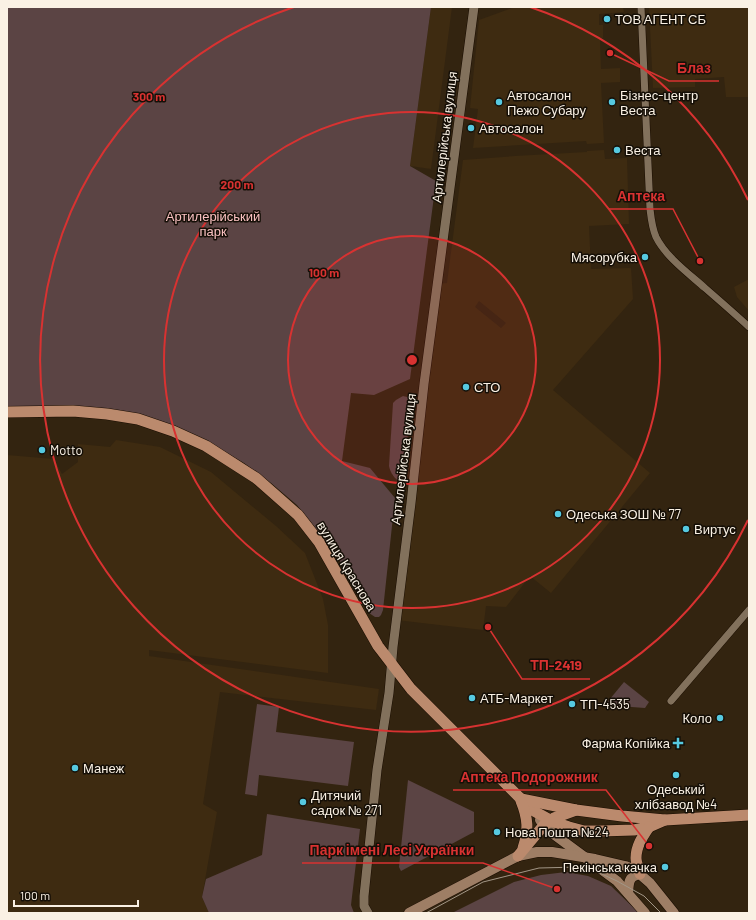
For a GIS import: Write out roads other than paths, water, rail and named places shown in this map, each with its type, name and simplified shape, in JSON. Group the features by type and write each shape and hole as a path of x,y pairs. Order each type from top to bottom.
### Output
{"main road":[{"name":"вулиця Краснова","path":"7,412 80,412 107,414 138,419 172,431 206,446 256,478 298,515 319,542 378,646 411,689 532,810 547,823 584,830 617,831 649,827 665,820"},
{"path":"520,798 576,810 665,820 749,815"},
{"path":"520,798 525,810 527,822 526,834 520,853"},
{"path":"409,913 520,853 547,823 576,810"},
{"path":"547,823 552,833 617,881 645,913"},
{"path":"640,874 636,858 644,834 649,827"},
{"path":"520,853 545,852 625,866 640,874 674,913"},
{"path":"628,893 631,878 634,875 640,874"}],"street":[{"name":"Артилерійська вулиця","path":"368,913 364,906 364,896 377,770 388,693 424,384 474,7"},
{"path":"641,7 650,209 652,227 655,236 676,263 749,327"},
{"path":"670,701 749,610"}],"tram line":[{"path":"426,913 483,882 539,868 579,867 593,870 644,896 661,913"}],"place":[{"name":"ТОВ АГЕНТ СБ","path":"607,19"},
{"name":"Блаз","path":"610,53"},
{"name":"Автосалон Пежо Субару","path":"499,102"},
{"name":"Бізнес-центр Веста","path":"612,102"},
{"name":"Автосалон","path":"471,128"},
{"name":"Веста","path":"617,150"},
{"name":"Мясорубка","path":"645,257"},
{"name":"Аптека","path":"700,261"},
{"name":"СТО","path":"466,387"},
{"name":"Motto","path":"42,450"},
{"name":"Одеська ЗОШ № 77","path":"558,514"},
{"name":"Виртус","path":"686,529"},
{"name":"ТП-2419","path":"488,627"},
{"name":"АТБ-Маркет","path":"472,698"},
{"name":"ТП-4535","path":"572,704"},
{"name":"Коло","path":"720,718"},
{"name":"Фарма Копійка","path":"678,743"},
{"name":"Манеж","path":"75,768"},
{"name":"Одеський хлібзавод №4","path":"676,775"},
{"name":"Дитячий садок № 271","path":"303,802"},
{"name":"Нова Пошта №24","path":"497,832"},
{"name":"Аптека Подорожник","path":"649,846"},
{"name":"Пекінська качка","path":"665,867"},
{"name":"Парк імені Лесі Українки","path":"557,889"}],"park label":[{"name":"Артилерійський парк","path":"213,224"}]}
